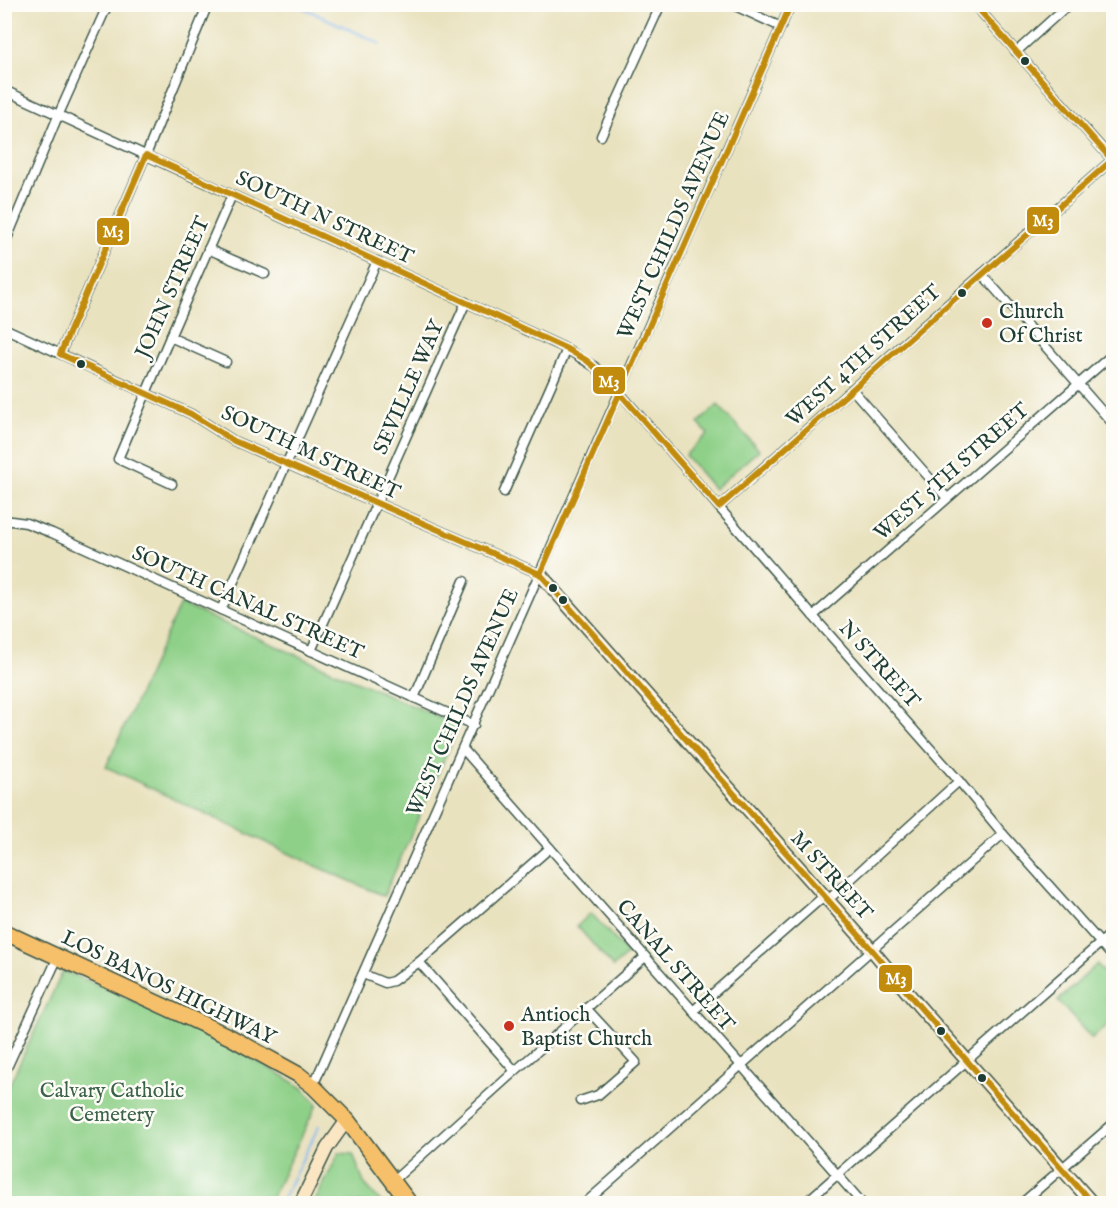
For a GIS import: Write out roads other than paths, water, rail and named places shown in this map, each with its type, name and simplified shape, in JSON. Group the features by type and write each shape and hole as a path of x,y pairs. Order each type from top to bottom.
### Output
{"highway":[{"name":"LOS BANOS HIGHWAY","path":"4,932 230,1037 292,1071 313,1086 347,1120 410,1203"}],"street":[{"path":"4,9 7,4"},
{"path":"4,246 108,4"},
{"path":"60,354 208,4"},
{"path":"601,136 661,4"},
{"path":"731,4 781,27"},
{"name":"WEST CHILDS AVENUE","path":"313,1086 791,4"},
{"path":"974,4 1113,161"},
{"path":"1016,52 1069,4"},
{"name":"SOUTH N STREET","path":"4,90 567,350 595,367 620,393"},
{"name":"WEST 4TH STREET","path":"719,507 1113,161"},
{"name":"JOHN STREET","path":"172,484 118,459 232,195"},
{"path":"208,249 265,274"},
{"path":"221,610 376,261"},
{"path":"982,274 1113,424"},
{"name":"SEVILLE WAY","path":"311,651 466,302"},
{"name":"SOUTH M STREET","path":"4,328 191,414 234,441 540,574"},
{"path":"170,337 226,362"},
{"path":"504,492 567,350"},
{"name":"WEST 5TH STREET","path":"813,616 1113,352"},
{"path":"852,388 947,498"},
{"name":"N STREET","path":"620,393 1113,958"},
{"name":"SOUTH CANAL STREET","path":"4,520 26,523 43,529 474,725"},
{"name":"M STREET","path":"540,574 1093,1203"},
{"path":"414,698 464,581"},
{"name":"CANAL STREET","path":"463,749 863,1203"},
{"path":"693,1011 960,781"},
{"path":"584,1203 1003,834"},
{"path":"363,974 385,983 393,981 419,962 550,848"},
{"path":"804,1203 1113,931"},
{"path":"4,1074 58,957"},
{"path":"393,1181 645,957"},
{"path":"419,962 515,1071"},
{"path":"579,1101 598,1095 636,1062 586,1008"},
{"path":"300,1203 327,1148 347,1120"},
{"path":"1022,1203 1113,1123"}],"waterway":[{"path":"295,4 381,44"},
{"path":"280,1204 319,1126"}],"place":[{"name":"Church Of Christ","path":"987,323"},
{"name":"Antioch Baptist Church","path":"509,1026"}],"park label":[{"name":"Calvary Catholic Cemetery","path":"112,1102"}]}
